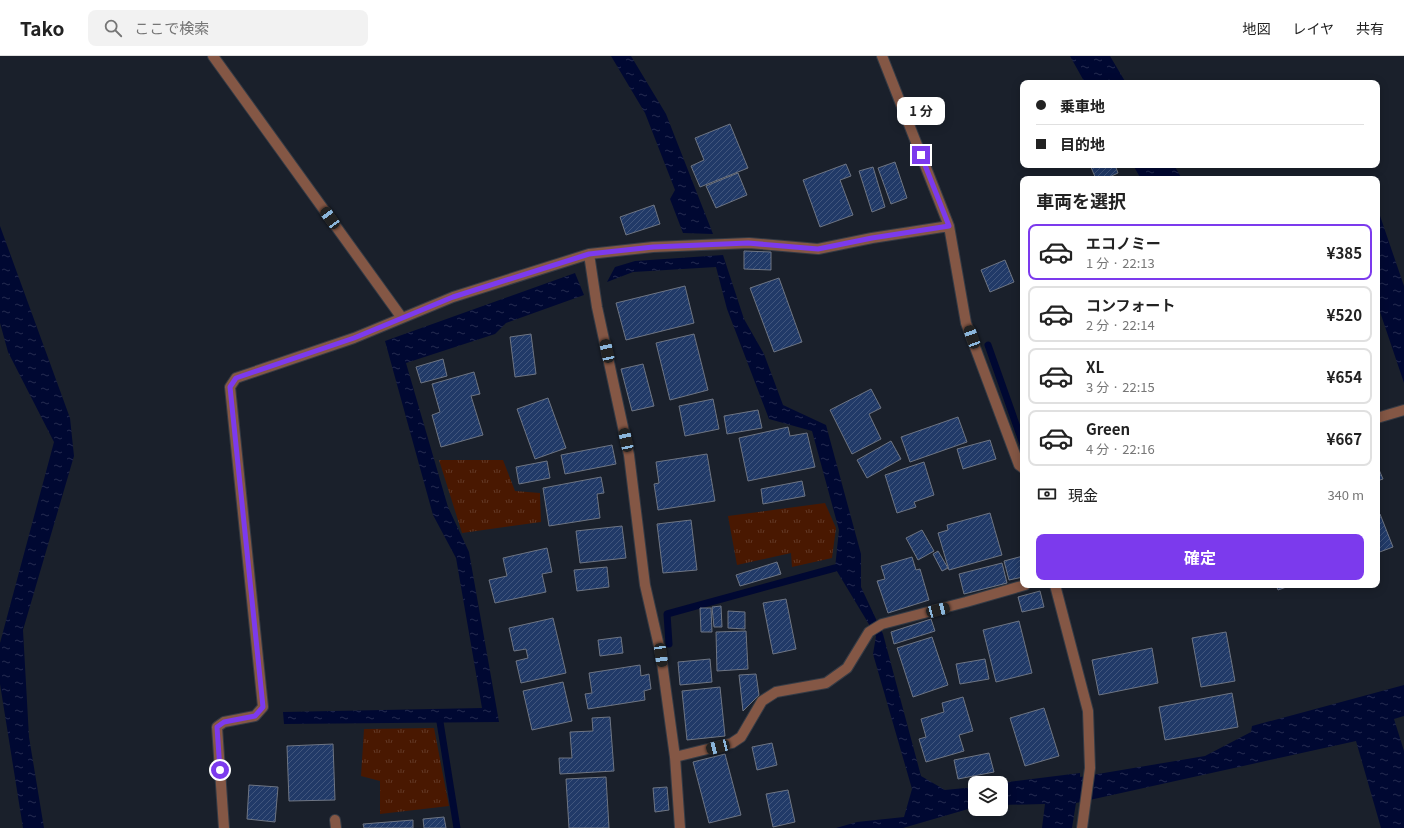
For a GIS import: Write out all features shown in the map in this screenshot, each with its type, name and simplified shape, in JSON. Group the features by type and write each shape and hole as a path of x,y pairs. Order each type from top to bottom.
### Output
{"street":[{"path":"213,56 402,318"},
{"path":"882,56 949,226 966,323 1020,466"},
{"path":"224,828 217,727 224,722 255,716 263,707 230,387 236,378 354,338 453,297 589,254 653,247 748,243 818,249 872,238 949,226"},
{"path":"589,254 597,307 629,455 645,585 661,655 675,757 680,828"},
{"path":"1380,417 1404,410"},
{"path":"675,757 732,743 741,737 762,701 776,692 826,683 847,668 869,632 882,624 1020,586"},
{"path":"1056,588 1088,711 1090,768 1082,828"}],"green space":[{"path":"439,460 503,460 515,491 540,493 541,522 462,533"},
{"path":"825,503 836,528 832,558 792,567 791,553 737,565 728,516"},
{"path":"434,728 449,806 380,814 380,781 361,776 364,729"}],"water":[{"path":"611,56 631,56 666,114 713,234 683,233 670,199 675,190 645,113"},
{"path":"1070,56 1110,56 1124,80 1083,80"},
{"path":"1135,168 1176,168 1180,176 1139,176"},
{"path":"1380,216 1404,286 1404,383 1380,312"},
{"path":"0,226 70,418 74,456 23,630 29,737 44,828 23,828 0,684 0,643 54,442 8,352 0,323"},
{"path":"723,255 744,319 764,354 783,405 826,425 861,554 861,587 883,634 921,776 945,790 968,788 968,809 903,828 836,828 857,822 904,817 912,789 873,654 876,636 835,568 839,530 812,431 769,419 727,309 716,267 633,272 607,282 615,267 635,261"},
{"path":"575,273 584,295 506,323 495,334 406,363 448,507 469,552 499,722 284,724 283,712 482,708 456,558 433,515 385,341"},
{"path":"1404,685 1404,716 1394,719 1404,751 1404,828 1381,828 1356,741 1076,803 1072,828 1042,828 1045,804 1008,805 1008,782 1080,773 1080,777 1205,756 1251,732 1252,726"}],"building":[{"path":"730,124 748,168 700,187 691,166 704,160 695,138"},
{"path":"895,162 907,198 891,204 878,168"},
{"path":"846,164 851,176 840,180 853,215 820,227 803,180"},
{"path":"873,167 885,207 872,212 859,171"},
{"path":"1091,168 1116,168 1118,173 1112,176 1095,176"},
{"path":"738,173 747,195 716,208 706,186"},
{"path":"654,205 660,224 626,235 620,217"},
{"path":"744,251 771,252 771,270 744,269"},
{"path":"1005,260 1014,282 990,292 981,270"},
{"path":"779,278 802,342 774,352 750,288"},
{"path":"685,286 694,323 626,340 616,303"},
{"path":"531,334 536,374 515,377 510,337"},
{"path":"694,334 708,390 670,400 656,343"},
{"path":"443,359 447,376 421,383 416,367"},
{"path":"643,364 654,406 632,411 621,369"},
{"path":"474,372 480,394 471,396 483,435 441,447 432,415 440,412 432,384"},
{"path":"871,389 881,408 869,414 881,439 852,454 830,410"},
{"path":"548,398 566,448 535,459 517,409"},
{"path":"713,399 719,429 685,436 679,406"},
{"path":"758,410 762,428 727,434 724,416"},
{"path":"958,417 967,442 910,462 901,437"},
{"path":"788,427 790,436 807,433 815,467 748,481 739,438"},
{"path":"990,440 996,459 963,469 957,449"},
{"path":"891,441 901,459 867,478 857,460"},
{"path":"612,445 616,464 565,474 561,455"},
{"path":"707,454 715,501 658,510 654,484 659,483 656,462"},
{"path":"547,461 550,478 519,484 516,467"},
{"path":"924,462 934,495 914,502 916,507 897,513 885,475"},
{"path":"1380,472 1383,479 1380,480"},
{"path":"601,477 604,493 597,494 600,518 549,526 543,488"},
{"path":"802,481 805,496 763,504 761,489"},
{"path":"990,513 1002,555 949,570 938,533 948,530 947,525"},
{"path":"1380,514 1393,547 1380,552"},
{"path":"691,520 697,570 663,573 657,524"},
{"path":"622,526 626,558 580,563 576,531"},
{"path":"922,530 934,551 918,560 906,538"},
{"path":"547,548 552,572 542,574 546,592 495,603 489,580 507,576 503,558"},
{"path":"938,551 948,568 942,571 933,554"},
{"path":"912,557 916,570 920,569 929,600 888,613 877,581 885,579 881,566"},
{"path":"1020,557 1020,578 1009,580 1004,561"},
{"path":"777,562 781,574 740,586 736,575"},
{"path":"1002,563 1007,583 964,594 959,574"},
{"path":"607,567 609,587 577,591 574,570"},
{"path":"1040,591 1044,607 1022,612 1018,597"},
{"path":"786,599 796,649 773,654 763,603"},
{"path":"721,606 722,627 714,627 712,607"},
{"path":"700,608 711,608 712,632 701,632"},
{"path":"728,611 745,612 745,629 728,628"},
{"path":"553,618 566,673 521,683 516,661 528,658 526,649 514,651 509,628"},
{"path":"931,619 935,631 894,644 891,632"},
{"path":"1019,621 1032,673 996,682 983,630"},
{"path":"746,631 748,669 717,671 716,632"},
{"path":"1226,632 1235,681 1201,687 1192,638"},
{"path":"621,637 623,653 600,656 598,640"},
{"path":"932,637 948,685 913,697 897,648"},
{"path":"1152,648 1158,683 1099,695 1092,660"},
{"path":"710,659 712,682 680,685 678,662"},
{"path":"985,659 989,679 960,684 956,664"},
{"path":"640,665 641,676 649,674 651,689 644,691 645,700 588,709 585,694 592,693 589,673"},
{"path":"756,674 759,695 743,711 739,675"},
{"path":"563,682 572,721 532,730 523,691"},
{"path":"720,687 725,736 687,740 682,691"},
{"path":"1232,693 1238,727 1165,740 1159,707"},
{"path":"963,697 973,731 959,735 964,751 926,762 919,739 926,737 921,719 944,712 942,703"},
{"path":"1044,708 1059,756 1025,766 1010,718"},
{"path":"610,717 614,771 560,774 559,758 572,758 570,732 593,731 592,718"},
{"path":"772,743 777,765 757,770 752,747"},
{"path":"333,744 335,800 289,801 287,746"},
{"path":"989,753 994,772 958,779 954,760"},
{"path":"725,754 741,815 709,823 693,762"},
{"path":"606,777 609,828 569,828 566,779"},
{"path":"249,785 278,787 275,822 247,819"},
{"path":"667,787 669,810 655,812 653,788"},
{"path":"788,790 795,822 773,827 766,794"},
{"path":"444,817 446,828 424,828 423,819"},
{"path":"413,820 413,828 364,828 363,824"}],"waterway":[{"path":"988,345 1020,436"},
{"path":"669,644 667,614 835,568"},
{"path":"440,722 457,828"}],"route":[{"path":"220,770 217,727 224,722 255,716 263,707 230,387 236,378 354,338 453,297 589,254 653,247 748,243 818,249 872,238 949,226 921,155"}]}
